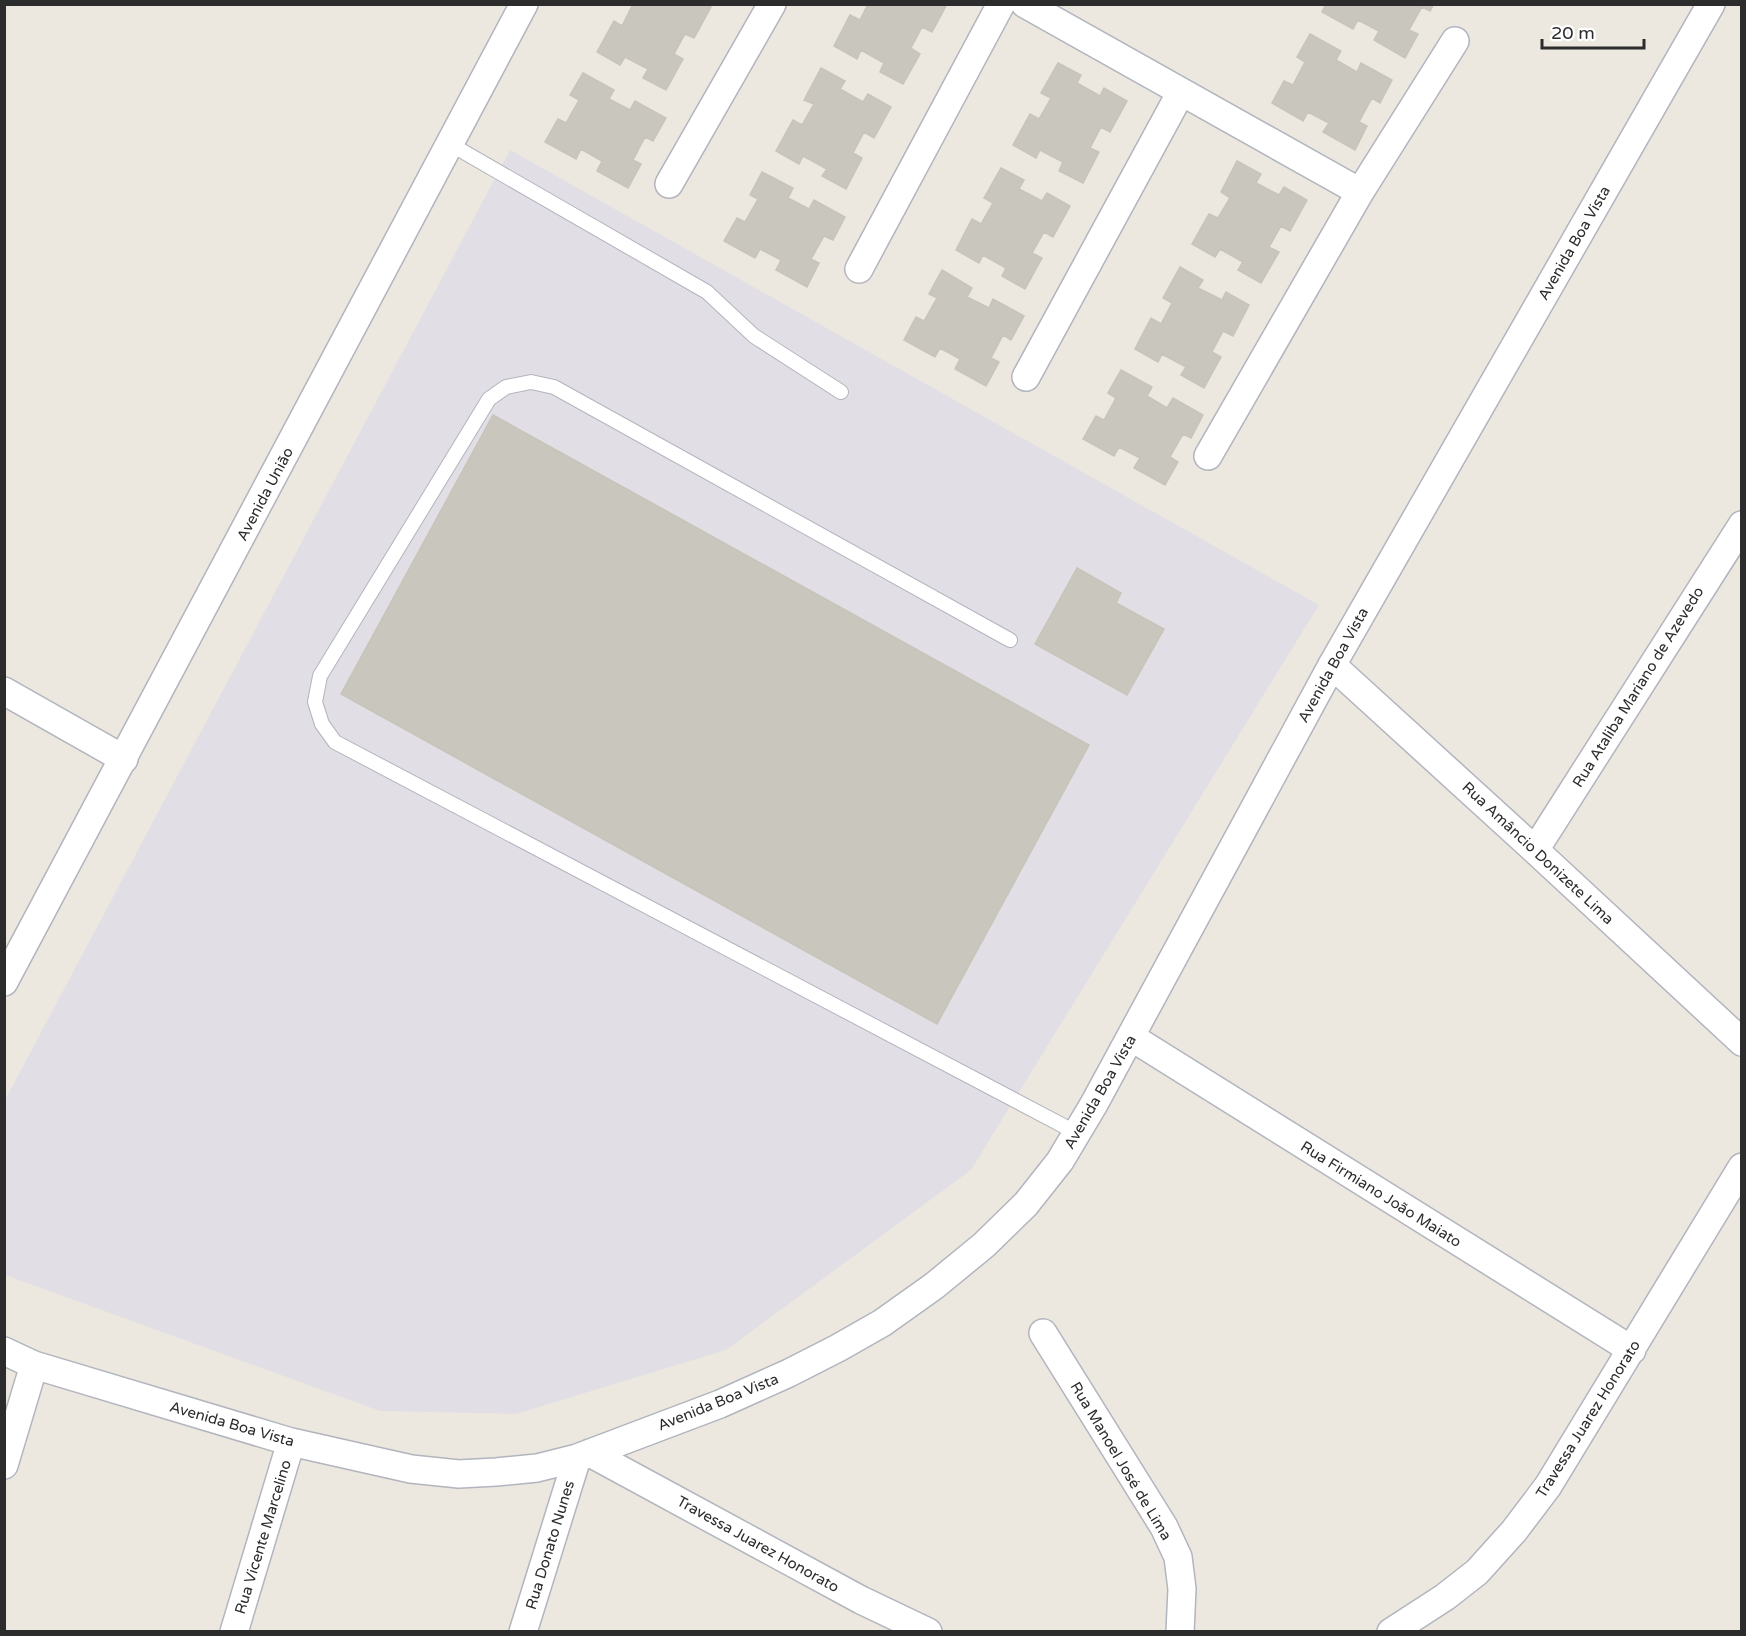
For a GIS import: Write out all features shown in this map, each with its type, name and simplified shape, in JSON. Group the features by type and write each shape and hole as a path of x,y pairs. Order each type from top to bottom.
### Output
{"street":[{"name":"Avenida União","path":"4,982 524,4"},
{"path":"669,184 772,4"},
{"path":"859,269 1001,4"},
{"path":"1025,4 1360,192"},
{"name":"Avenida Boa Vista","path":"4,1352 34,1365 291,1442 411,1469 459,1474 496,1472 537,1468 584,1455 720,1404 838,1348 882,1323 934,1286 1009,1221 1026,1204 1060,1161 1131,1037 1332,665 1711,4"},
{"path":"1208,456 1360,192 1455,41"},
{"path":"1026,377 1181,92"},
{"name":"Rua Ataliba Mariano de Azevedo","path":"1535,850 1742,525"},
{"name":"Rua Amâncio Donizete Lima","path":"1332,665 1742,1042"},
{"path":"4,691 124,759"},
{"name":"Rua Firmiano João Maiato","path":"1131,1037 1632,1350"},
{"name":"Travessa Juarez Honorato","path":"1391,1632 1445,1597 1477,1572 1514,1531 1548,1486 1742,1167"},
{"name":"Rua Manoel José de Lima","path":"1043,1333 1164,1527 1178,1557 1182,1589 1180,1632"},
{"path":"4,1465 34,1365"},
{"name":"Rua Vicente Marcelino","path":"234,1632 291,1442"},
{"name":"Travessa Juarez Honorato","path":"584,1455 850,1595 928,1632"},
{"name":"Rua Donato Nunes","path":"523,1632 584,1455"}],"lane":[{"path":"450,144 707,292 754,336 841,392"},
{"path":"1010,640 554,387 531,382 506,387 489,399 320,676 315,702 322,724 335,742 1077,1132"}],"shaded area":[{"path":"510,150 1319,605 971,1170 726,1350 516,1414 380,1411 5,1275 4,1102"}],"building":[{"path":"633,4 706,4 711,7 694,38 685,34 674,54 683,59 666,90 643,78 648,69 625,57 620,65 597,52 614,21 622,26"},
{"path":"868,4 947,4 932,32 922,27 911,48 920,54 903,84 880,72 884,63 861,50 857,59 834,46 850,15 860,20"},
{"path":"1326,4 1434,4 1430,11 1422,7 1409,30 1418,34 1405,58 1374,40 1379,31 1358,20 1353,29 1322,12"},
{"path":"1310,34 1341,51 1336,60 1357,72 1361,63 1392,80 1380,103 1372,98 1359,122 1367,126 1355,150 1323,132 1329,123 1308,112 1303,121 1272,103 1284,81 1293,85 1305,62 1297,57"},
{"path":"1058,63 1081,75 1077,83 1100,96 1104,88 1127,101 1110,132 1101,127 1090,148 1099,152 1083,183 1059,171 1063,162 1040,150 1036,158 1013,145 1030,114 1039,119 1051,98 1041,93"},
{"path":"821,68 845,81 840,89 863,102 868,94 891,107 874,138 864,132 853,153 862,158 846,189 822,176 827,169 803,156 799,164 776,151 793,120 802,125 814,104 804,100"},
{"path":"583,73 614,90 609,99 630,110 635,101 666,118 653,141 645,137 633,160 641,164 628,188 597,171 602,161 581,149 576,159 545,142 558,119 566,123 579,100 570,95"},
{"path":"1237,161 1261,174 1256,183 1279,195 1284,187 1307,200 1290,231 1281,226 1269,247 1279,252 1261,283 1238,270 1243,262 1220,249 1215,257 1192,244 1209,214 1218,218 1230,198 1221,192"},
{"path":"1001,168 1024,180 1019,189 1042,201 1047,193 1070,206 1053,237 1044,232 1032,253 1042,258 1025,289 1002,276 1006,268 983,255 979,263 956,250 972,219 981,224 993,203 984,198"},
{"path":"762,172 793,188 788,198 809,209 814,200 845,217 833,240 824,236 811,259 819,263 807,287 776,270 781,260 760,249 755,258 724,241 737,218 745,222 758,199 750,195"},
{"path":"1180,267 1203,280 1198,288 1222,300 1226,292 1249,305 1233,336 1223,331 1212,352 1221,357 1204,388 1181,375 1186,367 1162,354 1158,362 1135,349 1151,318 1161,324 1172,303 1163,298"},
{"path":"942,270 972,288 967,297 989,308 993,299 1024,316 1011,340 1003,335 991,358 999,362 986,386 955,369 960,359 940,348 935,357 904,340 916,317 924,321 937,298 929,294"},
{"path":"1121,370 1152,387 1147,396 1167,408 1173,398 1203,415 1191,438 1183,434 1170,457 1178,462 1165,485 1134,468 1140,458 1119,447 1114,456 1083,439 1096,416 1104,420 1116,398 1108,393"},
{"path":"493,415 1089,745 937,1024 341,694"},
{"path":"1077,568 1121,593 1116,603 1164,629 1127,695 1035,644"}]}
